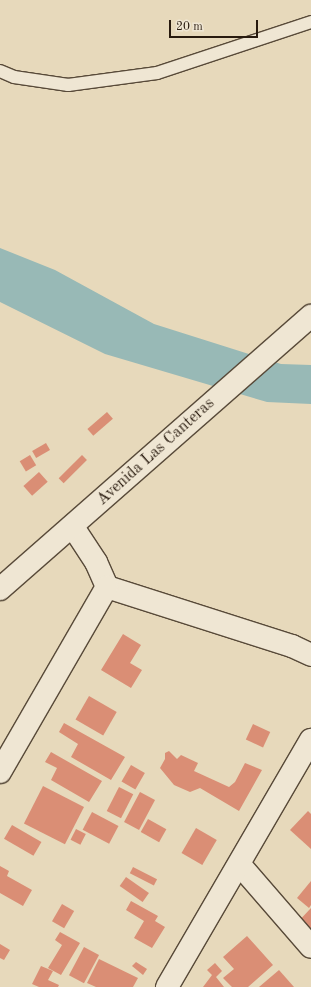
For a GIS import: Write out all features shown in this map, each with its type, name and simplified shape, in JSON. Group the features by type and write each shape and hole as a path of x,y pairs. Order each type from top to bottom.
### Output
{"street":[{"name":"Avenida Las Canteras","path":"0,589 73,527 311,316"},
{"path":"73,527 96,562 107,587 292,646 311,655"},
{"path":"0,772 107,587"},
{"path":"168,987 311,740"},
{"path":"240,865 311,948"}],"lane":[{"path":"0,71 14,77 68,85 157,74 311,22"}],"water":[{"path":"0,248 55,270 154,324 281,364 311,365 311,404 267,402 105,354 0,302"}],"building":[{"path":"107,412 113,419 93,436 87,429"},
{"path":"46,443 50,450 36,458 32,451"},
{"path":"30,455 36,465 26,471 20,461"},
{"path":"82,455 87,460 64,483 59,478"},
{"path":"39,472 48,482 32,496 23,486"},
{"path":"123,634 141,645 130,663 142,670 131,688 101,670"},
{"path":"89,696 117,712 103,735 76,719"},
{"path":"64,723 125,757 111,780 71,757 78,744 59,732"},
{"path":"253,724 270,732 263,747 246,739"},
{"path":"169,751 177,759 181,755 198,763 194,771 229,787 235,782 245,763 262,770 239,811 200,788 190,792 174,785 160,768 165,759 165,753"},
{"path":"51,752 102,781 89,802 51,780 57,768 45,762"},
{"path":"131,765 145,773 135,789 122,781"},
{"path":"43,786 84,807 65,844 24,823"},
{"path":"119,787 133,794 121,818 107,811"},
{"path":"140,792 155,800 139,830 124,822"},
{"path":"308,811 311,814 311,849 290,830"},
{"path":"92,812 118,826 109,844 83,830"},
{"path":"148,819 166,829 159,842 141,832"},
{"path":"12,825 41,842 33,856 4,839"},
{"path":"196,828 217,840 202,865 182,853"},
{"path":"76,829 86,834 80,845 71,840"},
{"path":"0,866 9,871 7,876 32,890 23,906 0,893"},
{"path":"133,867 157,879 154,885 130,873"},
{"path":"126,877 149,893 143,902 120,886"},
{"path":"311,881 311,905 309,908 297,898"},
{"path":"131,901 158,916 155,921 165,927 152,948 134,938 144,921 126,910"},
{"path":"62,904 74,911 64,928 52,921"},
{"path":"311,908 311,935 295,925"},
{"path":"60,932 80,943 61,975 48,968 62,945 55,940"},
{"path":"247,936 273,965 248,987 232,987 223,978 234,969 223,957"},
{"path":"0,944 10,950 4,960 0,958"},
{"path":"84,947 99,955 84,983 69,975"},
{"path":"99,959 138,978 133,987 96,987 87,983"},
{"path":"136,962 147,969 143,975 132,966"},
{"path":"215,963 222,971 216,977 224,987 203,987 212,975 207,970"},
{"path":"41,966 53,971 48,980 59,985 58,987 39,987 32,984"},
{"path":"279,970 294,987 259,987"}]}
